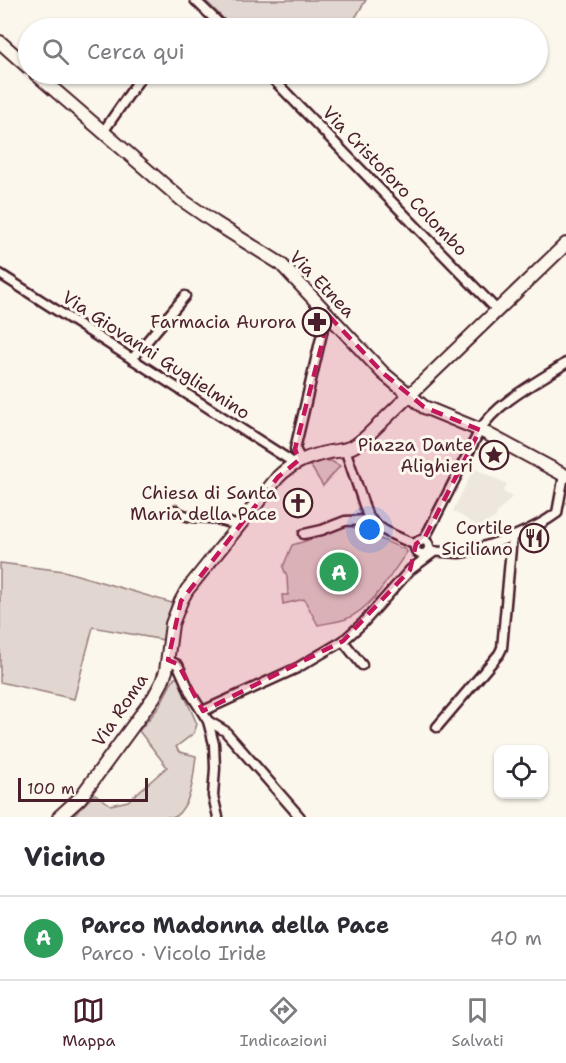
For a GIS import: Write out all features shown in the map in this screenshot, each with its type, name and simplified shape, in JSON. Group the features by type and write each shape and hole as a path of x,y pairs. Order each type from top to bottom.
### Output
{"main road":[{"path":"0,42 18,58"},
{"name":"Via Etnea","path":"48,84 182,201 281,264 383,373 424,407 480,430 565,476"},
{"name":"Via Roma","path":"59,817 80,798 154,698 162,682 168,660 172,624 187,590 278,477 297,462 354,446 366,437 566,244"}],"street":[{"path":"195,0 214,18"},
{"path":"103,132 136,84"},
{"name":"Via Cristoforo Colombo","path":"278,84 498,311"},
{"name":"Via Giovanni Guglielmino","path":"0,273 288,459 297,462"},
{"path":"132,359 185,296"},
{"path":"297,462 295,448 323,328 329,316"},
{"path":"410,570 417,544 429,530 480,430 489,417 503,404 566,363"},
{"path":"345,449 370,520 377,526 417,544 424,541 428,544 428,553"},
{"path":"202,711 297,668 343,641 363,623 428,553 466,552 533,529 557,513 565,476"},
{"path":"175,510 186,517 204,517 239,526"},
{"path":"304,534 322,530 345,520 370,520"},
{"path":"438,727 500,654 512,537"},
{"path":"343,641 362,665"},
{"path":"168,660 178,665 190,694 208,721 214,744 213,796 218,817"},
{"path":"208,721 225,731 300,817"}],"highlighted area":[{"path":"329,316 383,373 424,407 480,430 425,537 416,544 410,570 343,641 203,711 178,664 168,660 181,601 278,477 299,460 295,449"}],"shaded area":[{"path":"205,0 366,0 355,18 223,18"},
{"path":"331,461 340,466 323,486 310,465"},
{"path":"474,468 507,484 503,492 512,497 495,518 479,527 453,511"},
{"path":"342,525 348,525 407,552 381,590 365,607 346,619 318,625 304,599 283,604 282,595 288,595 287,577 283,567 292,545 319,537"},
{"path":"0,563 64,571 172,603 164,640 93,627 74,699 0,682"},
{"path":"174,678 179,678 197,724 194,733 176,747 180,752 196,756 191,789 181,811 175,817 72,817 95,794 111,805 128,801 167,767 139,731 159,707"}],"place":[{"name":"Farmacia Aurora","path":"317,322"},
{"name":"Piazza Dante Alighieri","path":"494,455"},
{"name":"Chiesa di Santa Maria della Pace","path":"298,503"},
{"name":"Cortile Siciliano","path":"534,538"},
{"name":"Parco Madonna della Pace","path":"339,572"}]}
